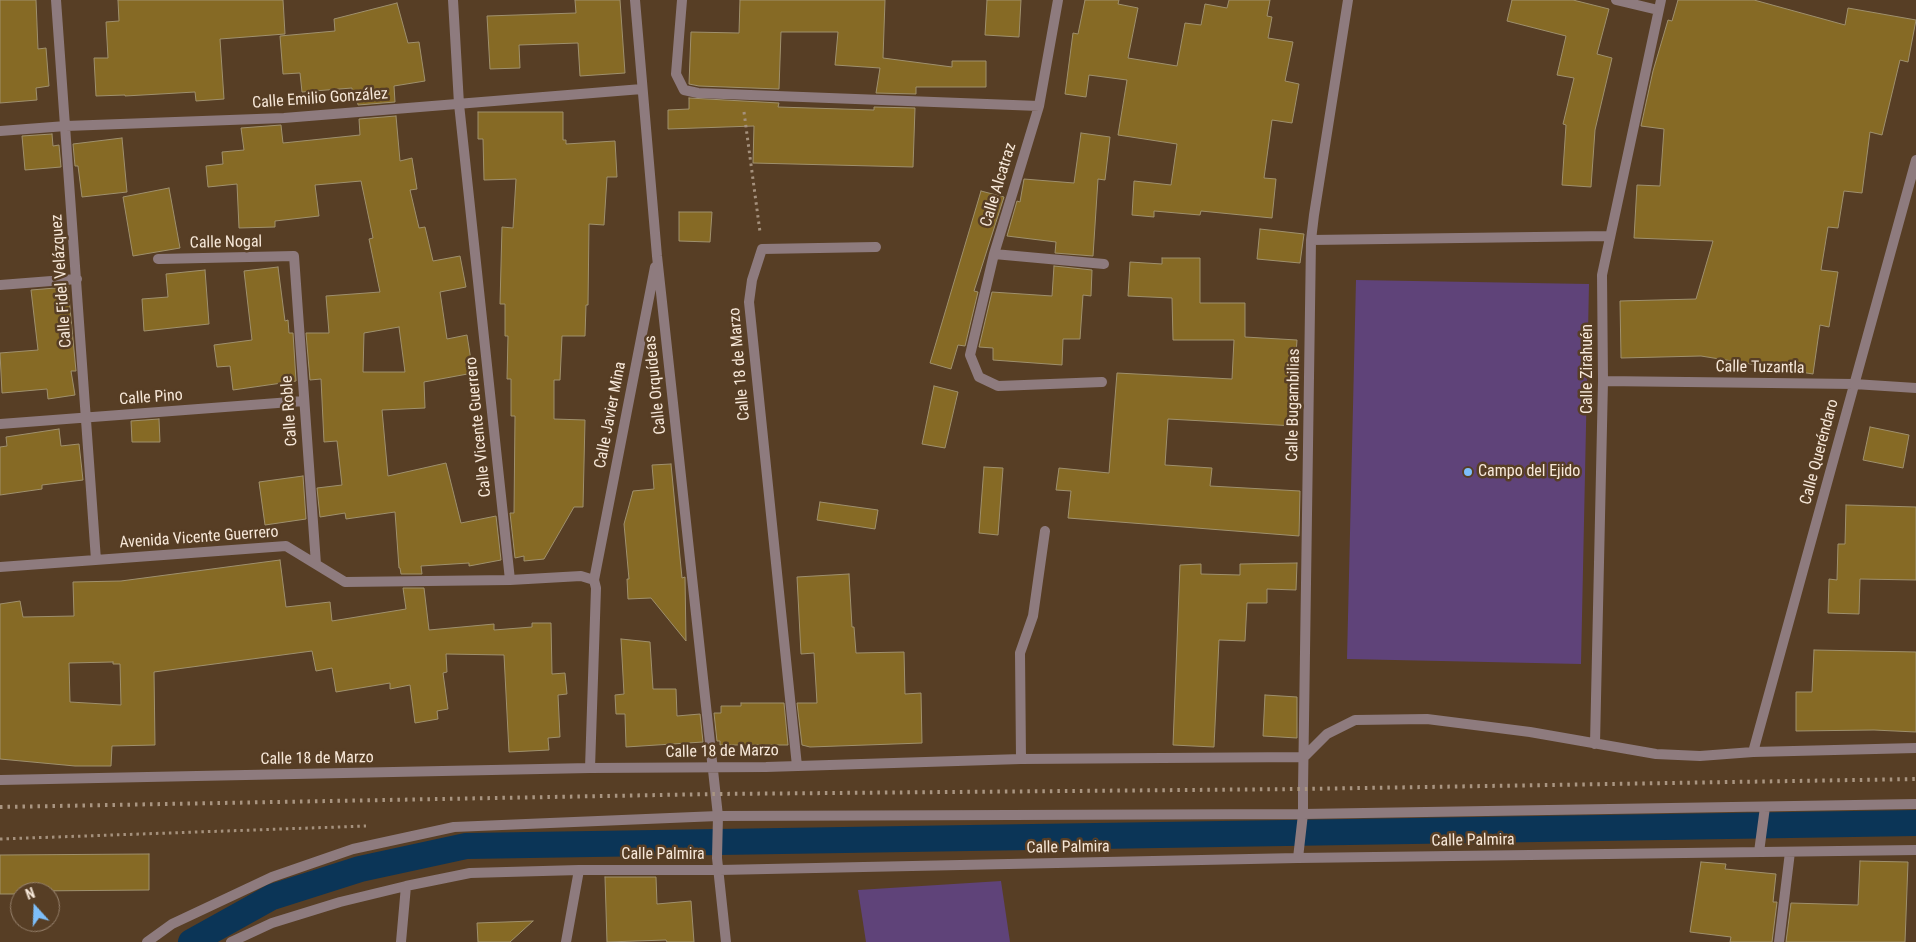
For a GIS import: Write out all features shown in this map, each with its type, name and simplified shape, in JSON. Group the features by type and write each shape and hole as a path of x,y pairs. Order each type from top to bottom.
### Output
{"street":[{"name":"Calle Fidel Velázquez","path":"56,0 96,560"},
{"name":"Calle Vicente Guerrero","path":"453,0 459,104 510,580"},
{"name":"Calle Orquídeas","path":"636,0 657,256 718,819 717,858 726,942"},
{"path":"682,0 676,74 684,90 698,93 1039,106"},
{"name":"Calle Alcatraz","path":"1058,0 1039,106 994,254 970,355 979,377 998,386 1102,382"},
{"name":"Calle Bugambilias","path":"1298,856 1302,816 1304,756 1311,240 1348,0"},
{"path":"1616,0 1659,5"},
{"name":"Calle Zirahuén","path":"1595,744 1604,381 1602,275 1659,5"},
{"name":"Calle Emilio González","path":"0,131 66,126 284,118 642,89"},
{"name":"Calle Queréndaro","path":"1753,752 1916,160"},
{"path":"1311,240 1610,236"},
{"path":"762,249 876,247"},
{"name":"Calle 18 de Marzo","path":"0,780 590,768 797,766 749,302 752,280 762,249"},
{"path":"994,254 1104,264"},
{"name":"Calle Nogal","path":"158,259 294,256"},
{"name":"Calle Roble","path":"294,256 316,564"},
{"name":"Calle Javier Mina","path":"594,580 657,256"},
{"path":"0,286 77,279"},
{"name":"Calle Tuzantla","path":"1604,381 1854,384 1916,388"},
{"name":"Calle Pino","path":"0,424 304,401"},
{"path":"1021,759 1020,653 1033,616 1045,531"},
{"name":"Avenida Vicente Guerrero","path":"0,567 286,546 345,582 510,580"},
{"path":"510,580 581,576 594,580 596,588 590,768"},
{"path":"797,766 1021,759 1304,756 1328,734 1355,720 1427,719 1530,732 1656,754 1700,756 1753,752 1916,748"},
{"path":"147,942 172,924 272,877 353,849 454,827 718,819 1302,816 1916,804"},
{"path":"1759,850 1764,808"},
{"name":"Calle Palmira","path":"231,942 280,921 340,902 406,886 470,874 579,870 719,870 1298,856 1759,850 1790,852 1916,850"},
{"path":"1779,942 1790,852"},
{"path":"566,942 579,870"},
{"path":"402,942 406,886"}],"path":[{"path":"741,94 762,249"},
{"path":"0,839 368,826"}],"shaded area":[{"name":"Campo del Ejido","path":"1356,280 1589,284 1581,664 1347,659"},
{"path":"1001,881 1010,942 866,942 858,890"}],"building":[{"path":"0,0 36,0 38,49 46,48 49,86 36,88 37,100 0,103"},
{"path":"118,0 283,0 285,34 220,39 224,99 196,101 195,92 96,96 94,58 108,58 106,22 119,21"},
{"path":"575,0 620,0 625,73 580,76 578,43 519,45 520,68 490,69 487,16 576,13"},
{"path":"740,0 885,0 883,58 952,67 952,61 986,61 986,87 916,87 916,94 876,93 880,68 835,65 838,32 781,32 779,89 689,84 691,32 739,33"},
{"path":"987,0 1021,0 1019,37 985,35"},
{"path":"1085,0 1119,0 1118,4 1138,8 1128,58 1177,66 1185,23 1201,25 1205,4 1227,8 1229,0 1270,0 1267,16 1272,17 1268,38 1293,42 1285,81 1299,84 1292,123 1272,120 1264,178 1276,179 1272,218 1201,211 1200,215 1154,211 1154,217 1132,215 1134,181 1171,185 1177,144 1118,135 1127,80 1089,75 1086,97 1065,94 1073,33 1078,34"},
{"path":"1512,0 1573,0 1609,9 1597,54 1612,58 1595,130 1591,187 1562,185 1566,125 1563,124 1574,78 1557,75 1566,36 1507,21"},
{"path":"1678,0 1754,0 1845,25 1848,8 1916,20 1908,62 1900,60 1882,135 1870,132 1862,193 1844,191 1838,228 1828,227 1821,270 1838,272 1829,327 1820,325 1813,374 1701,356 1621,358 1620,301 1696,299 1713,241 1634,238 1637,185 1660,186 1664,129 1641,126 1653,71 1668,20 1672,21"},
{"path":"397,3 408,43 419,42 425,81 394,86 395,102 358,105 356,91 352,92 352,88 302,92 300,73 283,74 280,36 335,31 334,19"},
{"path":"689,98 779,103 778,107 874,110 874,107 915,108 913,167 753,163 754,126 668,129 668,110 689,109"},
{"path":"478,112 563,112 563,140 566,140 566,144 615,141 617,177 607,177 604,225 589,224 588,305 586,305 585,336 562,336 560,380 554,380 554,419 585,420 583,507 574,507 544,559 524,561 524,556 515,558 510,513 514,513 515,416 511,416 511,379 507,379 508,336 505,336 505,304 500,304 502,227 513,228 516,179 484,180 483,139 478,139"},
{"path":"396,116 400,161 412,158 417,189 410,190 419,228 425,227 433,261 460,256 466,287 440,292 447,339 467,335 473,373 424,382 425,408 382,410 388,476 446,463 461,523 496,516 501,560 469,566 469,563 421,566 422,574 401,574 395,512 346,519 345,513 320,517 317,488 342,485 337,441 324,442 321,379 310,380 306,333 329,333 326,296 380,292 369,239 373,238 361,181 315,185 319,216 275,221 275,227 239,228 237,184 208,187 206,166 223,164 222,152 244,150 241,128 281,125 283,143 360,135 359,119","holes":["399,327 405,372 363,372 364,333"]},
{"path":"1081,133 1110,137 1105,180 1098,179 1093,256 1055,253 1056,242 1007,236 1017,201 1020,202 1024,179 1074,183"},
{"path":"52,134 53,146 59,145 61,167 25,170 22,136"},
{"path":"122,138 127,192 82,197 78,166 75,166 73,144"},
{"path":"169,188 180,248 133,256 123,197"},
{"path":"981,191 1004,197 974,291 978,292 965,346 958,345 951,369 930,363"},
{"path":"679,212 712,212 710,242 679,241"},
{"path":"1260,229 1304,234 1300,263 1257,259"},
{"path":"1162,258 1200,258 1200,303 1245,303 1245,337 1297,340 1294,382 1297,383 1295,426 1168,419 1165,465 1212,468 1210,486 1300,491 1299,536 1068,518 1071,491 1056,490 1059,468 1109,473 1117,373 1232,379 1234,340 1173,340 1172,298 1128,296 1130,262 1162,264"},
{"path":"1054,266 1092,270 1091,296 1083,295 1080,339 1063,339 1062,365 993,360 993,348 979,347 992,292 1052,296"},
{"path":"278,267 285,321 288,320 289,333 293,333 296,381 233,390 230,366 217,367 214,345 252,340 244,271"},
{"path":"205,270 209,324 144,331 142,299 168,297 166,274"},
{"path":"68,287 76,371 71,371 75,395 48,399 47,389 2,393 0,353 38,350 31,290"},
{"path":"934,386 958,392 945,448 922,444"},
{"path":"159,419 160,442 132,442 131,421"},
{"path":"1870,427 1909,435 1903,468 1863,460"},
{"path":"59,429 61,446 79,444 83,480 42,485 42,489 0,495 0,447 7,446 6,437"},
{"path":"671,464 682,578 685,577 686,641 651,598 628,599 627,579 629,579 624,524 633,491 654,489 652,465"},
{"path":"984,467 1003,468 998,535 979,533"},
{"path":"303,476 306,519 265,525 259,482"},
{"path":"820,502 878,510 875,529 817,520"},
{"path":"1846,505 1916,507 1916,580 1860,579 1859,614 1828,613 1829,579 1837,580 1838,544 1845,544"},
{"path":"280,560 286,607 330,602 332,621 406,609 403,588 424,588 429,630 494,624 494,630 532,627 532,623 551,623 552,674 565,673 567,694 558,695 560,737 548,738 549,750 509,752 504,655 446,654 447,672 443,673 448,709 437,711 438,719 415,723 410,685 390,689 390,683 336,692 332,668 316,671 312,651 154,672 155,745 112,746 111,766 75,766 0,759 0,604 20,601 23,617 74,616 73,582 121,581","holes":["113,662 113,664 120,664 121,705 70,702 69,663"]},
{"path":"1297,563 1296,590 1267,589 1267,603 1247,603 1245,641 1219,640 1214,747 1173,745 1180,565 1201,564 1201,574 1240,575 1240,564"},
{"path":"849,574 852,627 854,627 856,653 904,652 905,694 921,693 922,743 810,747 802,745 797,703 817,703 814,653 801,654 797,577"},
{"path":"621,639 650,642 653,689 676,689 677,716 700,714 703,742 626,747 625,714 616,714 615,695 624,694"},
{"path":"1814,650 1916,652 1916,732 1874,730 1796,731 1796,692 1812,692"},
{"path":"1265,695 1297,697 1297,738 1263,736"},
{"path":"741,703 784,703 788,745 720,745 720,741 717,741 714,713 721,713 721,706 741,706"},
{"path":"149,854 149,890 60,891 60,882 10,882 10,894 0,894 0,855"},
{"path":"1860,861 1908,862 1905,942 1786,942 1791,903 1858,905"},
{"path":"1701,862 1726,864 1725,869 1776,874 1773,902 1777,902 1772,942 1730,942 1731,937 1690,932"},
{"path":"605,877 656,877 657,904 691,901 694,942 667,942 666,940 607,942"},
{"path":"533,921 510,942 478,942 477,923"}],"waterway":[{"path":"191,942 272,897 360,869 466,846 1916,823"}],"railway":[{"path":"0,807 715,794 1303,789 1916,779"}],"place":[{"name":"Campo del Ejido","path":"1468,472"}]}
